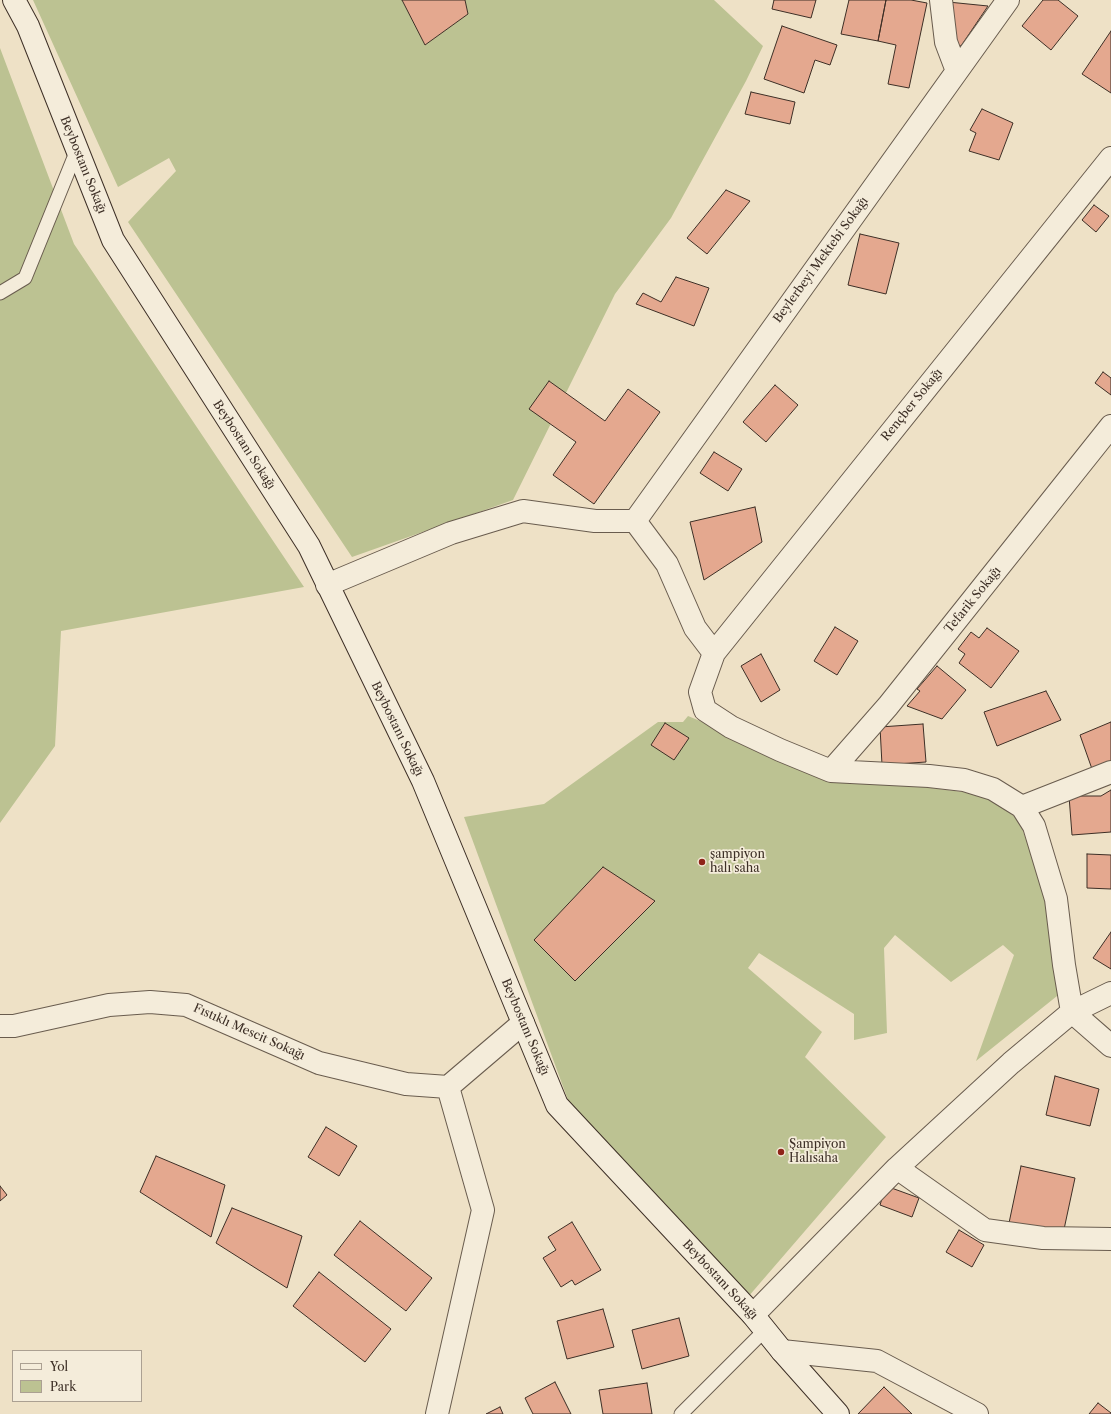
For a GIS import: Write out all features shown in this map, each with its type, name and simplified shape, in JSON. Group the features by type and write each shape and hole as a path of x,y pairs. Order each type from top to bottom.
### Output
{"street":[{"name":"Beybostanı Sokağı","path":"14,0 28,26 113,240 309,546 422,781 557,1105 759,1323 838,1414"},
{"path":"941,0 946,42 957,71"},
{"name":"Beylerbeyi Mektebi Sokağı","path":"634,521 1008,0"},
{"name":"Rençber Sokağı","path":"1022,807 993,789 964,780 929,776 831,771 780,750 731,727 705,710 700,692 714,653 1111,158"},
{"name":"Tefarik Sokağı","path":"831,771 888,706 1111,426"},
{"path":"328,585 451,533 523,512 595,521 634,521 667,564 695,628 714,653"},
{"path":"1111,772 1022,807 1034,826 1056,899 1064,965 1072,1012 1111,1046"},
{"path":"759,1323 897,1168 1011,1063 1072,1012 1111,993"},
{"name":"Fıstıklı Mescit Sokağı","path":"0,1026 14,1026 109,1005 150,1002 186,1005 319,1063 406,1084 448,1087"},
{"path":"437,1414 483,1210 448,1087 523,1023"},
{"path":"897,1168 985,1230 1043,1238 1111,1239"},
{"path":"782,1351 877,1361 977,1414"}],"lane":[{"path":"0,293 25,278 77,150"},
{"path":"681,1414 759,1323"}],"green space":[{"path":"33,0 402,0 425,45 468,14 465,0 714,0 763,46 746,81 671,218 615,294 513,500 352,557 128,222 176,171 169,158 118,187"},
{"path":"0,48 74,244 304,587 61,631 55,746 0,823"},
{"path":"688,716 831,775 986,795 1019,820 1049,904 1062,992 976,1061 1014,955 1003,945 951,982 895,935 884,948 887,1033 854,1040 854,1014 759,953 748,968 822,1032 805,1057 886,1137 748,1297 568,1100 464,817 544,804 658,722 683,722"}],"building":[{"path":"402,0 465,0 468,14 425,45"},
{"path":"774,0 816,0 811,18 772,9"},
{"path":"849,0 886,0 878,41 841,34"},
{"path":"886,0 911,0 927,3 909,88 888,84 896,45 878,41"},
{"path":"1043,0 1058,0 1078,16 1051,50 1022,26"},
{"path":"948,2 988,6 961,46 951,43"},
{"path":"782,26 837,45 830,65 815,60 804,93 764,79"},
{"path":"1111,31 1111,93 1082,74"},
{"path":"751,92 795,102 790,124 745,114"},
{"path":"982,109 1013,123 999,160 969,151 976,133 970,130"},
{"path":"726,190 750,201 707,254 687,238"},
{"path":"1094,205 1109,216 1096,232 1082,220"},
{"path":"860,234 899,243 886,294 848,285"},
{"path":"676,277 709,288 694,326 636,304 643,293 661,302"},
{"path":"1103,372 1111,378 1111,395 1095,383"},
{"path":"549,381 605,421 628,389 660,412 594,504 553,475 576,442 529,409"},
{"path":"775,385 798,405 766,442 743,422"},
{"path":"714,452 742,469 728,491 700,473"},
{"path":"755,507 762,542 704,580 690,522"},
{"path":"835,627 858,641 837,675 814,661"},
{"path":"987,628 1019,651 991,688 959,663 965,654 958,649 971,632 979,638"},
{"path":"761,654 780,690 761,702 741,666"},
{"path":"937,666 966,690 942,719 907,706 920,691 917,689"},
{"path":"1046,691 1061,720 997,746 984,712"},
{"path":"1111,722 1111,762 1092,769 1080,735"},
{"path":"665,723 689,738 674,760 651,745"},
{"path":"923,724 926,762 882,765 880,727"},
{"path":"1111,790 1111,832 1072,835 1069,796 1101,796"},
{"path":"1087,854 1111,855 1111,889 1087,888"},
{"path":"603,867 655,901 575,981 534,940"},
{"path":"1111,932 1111,969 1093,958"},
{"path":"1055,1076 1099,1089 1090,1126 1046,1115"},
{"path":"326,1127 357,1146 339,1176 308,1157"},
{"path":"156,1156 225,1185 211,1237 140,1192"},
{"path":"1021,1166 1075,1178 1063,1234 1009,1223"},
{"path":"0,1186 7,1195 0,1201"},
{"path":"886,1186 919,1198 912,1217 880,1205"},
{"path":"232,1208 302,1236 287,1288 216,1243"},
{"path":"360,1221 432,1278 406,1311 334,1255"},
{"path":"572,1222 601,1270 575,1285 572,1280 561,1287 543,1258 556,1250 548,1237"},
{"path":"959,1230 984,1245 972,1267 946,1252"},
{"path":"319,1272 391,1329 365,1362 293,1306"},
{"path":"603,1309 614,1347 567,1359 557,1321"},
{"path":"679,1318 689,1356 642,1369 632,1330"},
{"path":"555,1382 571,1414 533,1414 525,1398"},
{"path":"647,1383 652,1414 603,1414 599,1390"},
{"path":"884,1387 912,1414 858,1414"},
{"path":"1098,1403 1111,1413 1111,1414 1089,1414"},
{"path":"500,1407 503,1414 486,1414"}],"place":[{"name":"şampiyon halı saha","path":"702,862"},
{"name":"Şampiyon Halısaha","path":"781,1152"}]}
